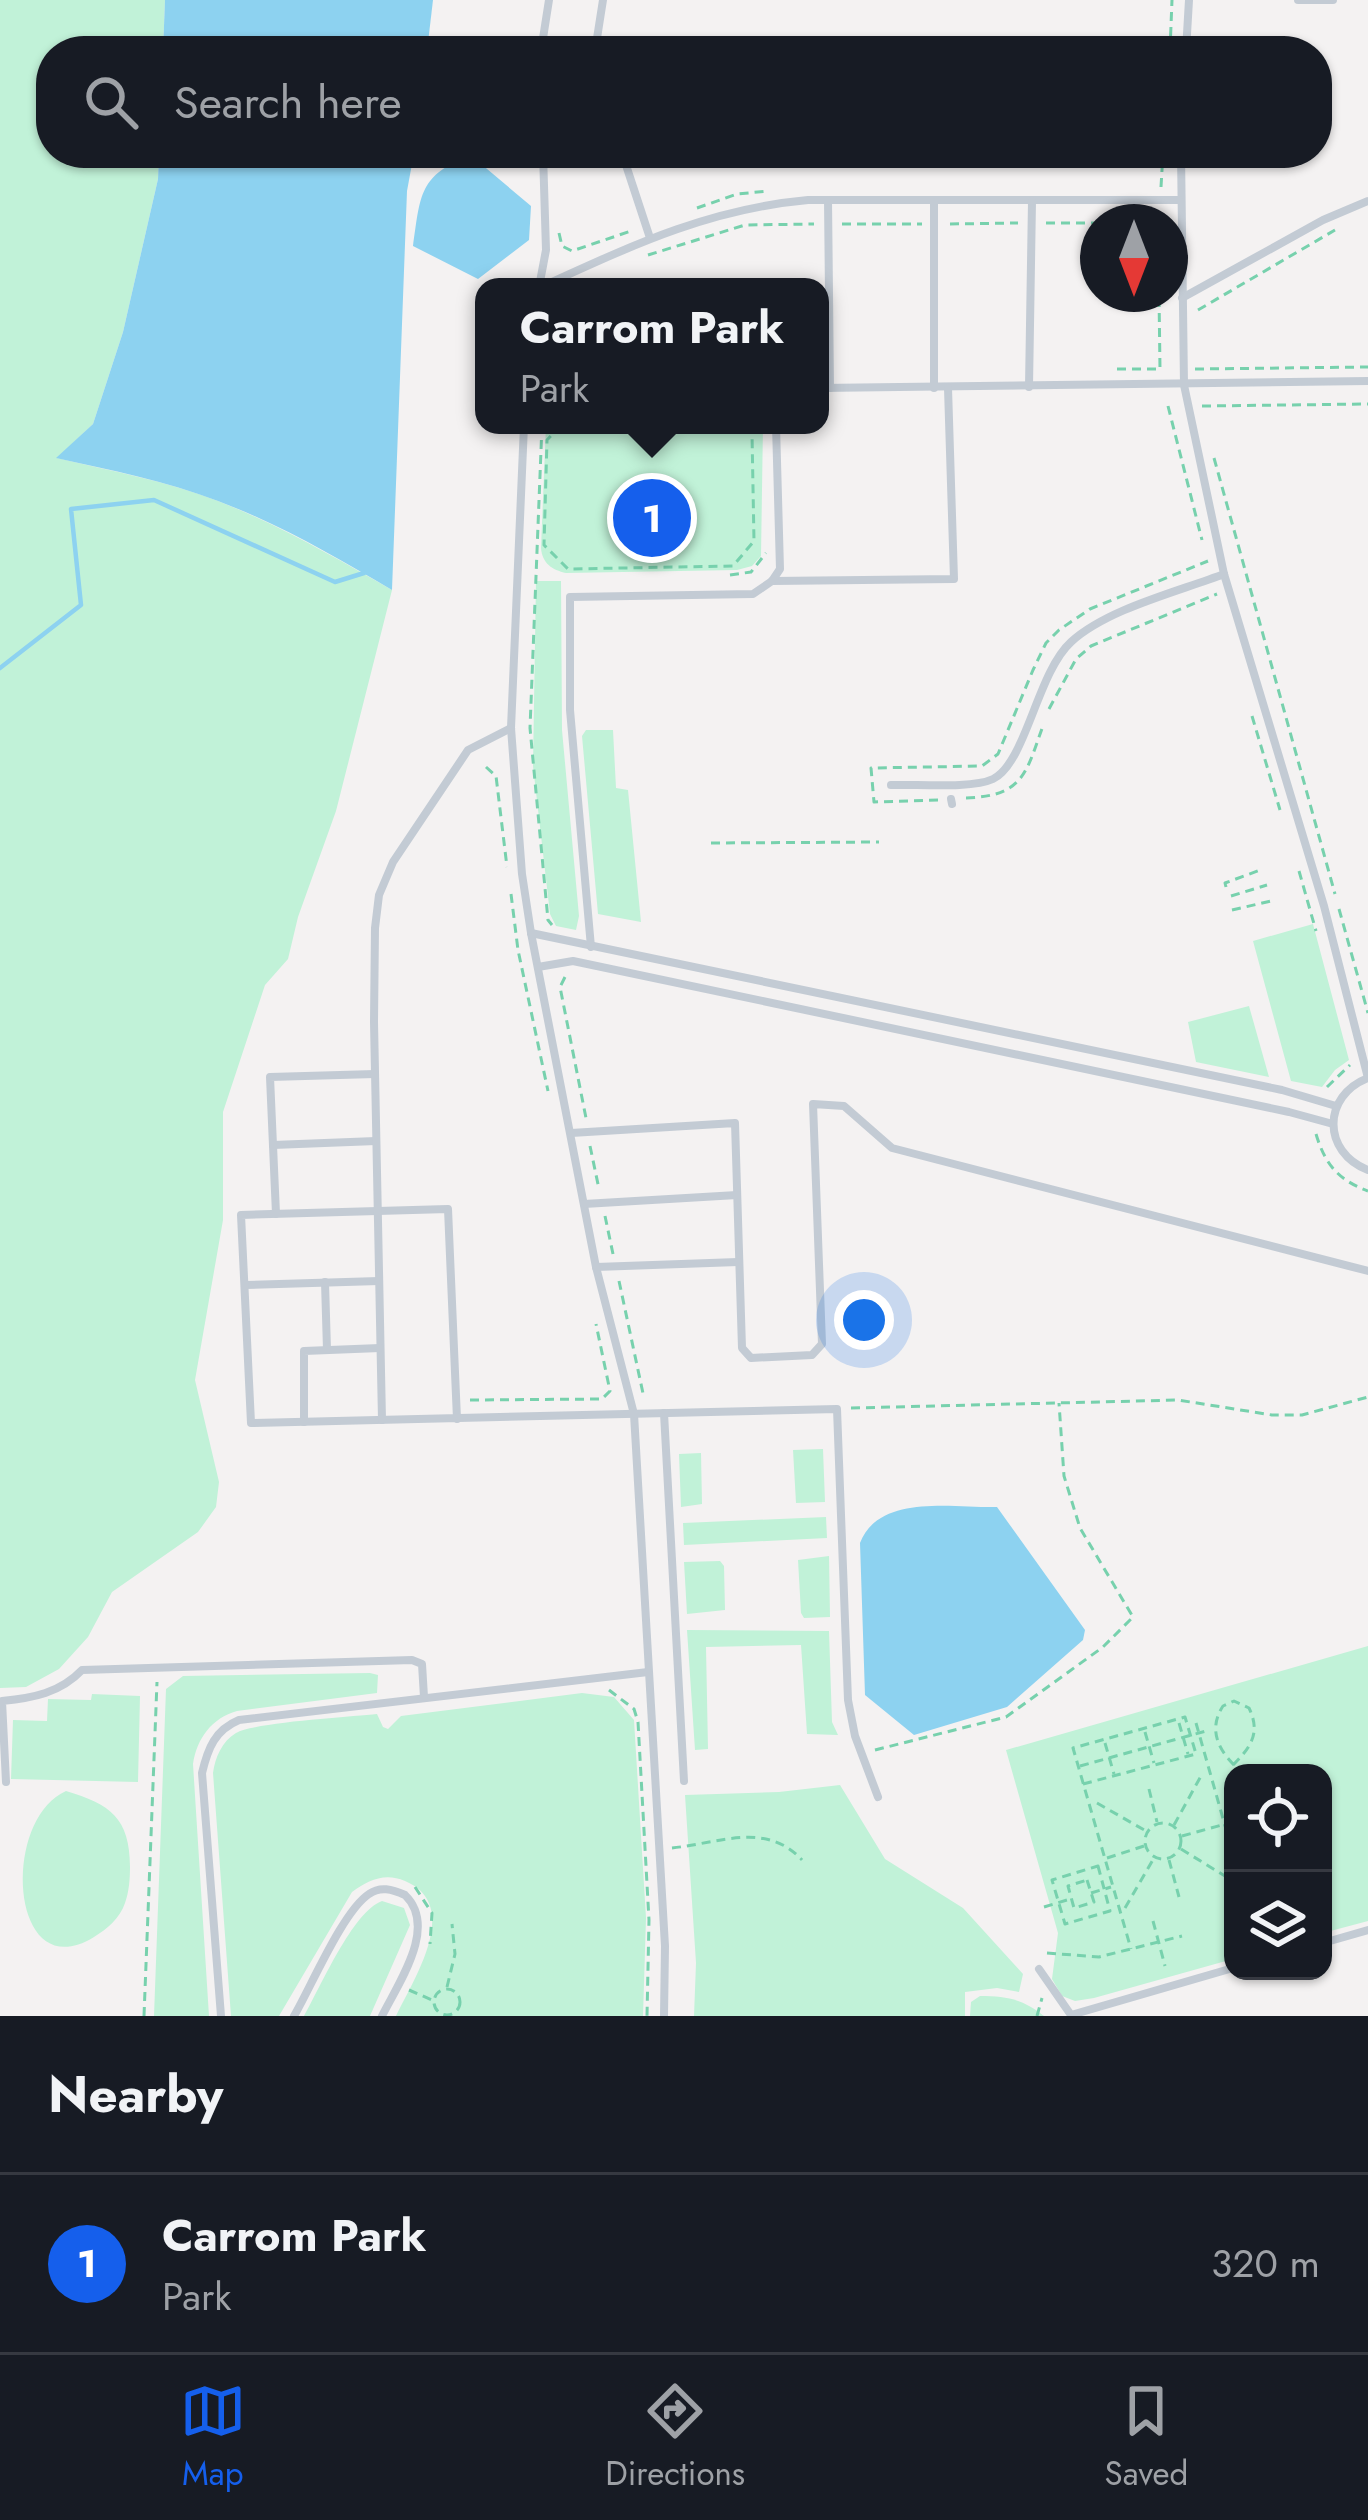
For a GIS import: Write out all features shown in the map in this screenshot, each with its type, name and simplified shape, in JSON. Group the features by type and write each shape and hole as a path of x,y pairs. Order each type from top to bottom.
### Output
{"lane":[{"path":"543,36 548,0"},
{"path":"597,36 603,0"},
{"path":"1187,36 1189,0"},
{"path":"1298,0 1333,0"},
{"path":"541,278 542,168"},
{"path":"627,168 650,238"},
{"path":"1179,204 1180,168"},
{"path":"560,278 650,238 752,205 828,200 1179,200"},
{"path":"827,278 828,200"},
{"path":"1029,387 1032,201"},
{"path":"1188,295 1323,220 1368,201"},
{"path":"934,202 934,388"},
{"path":"1182,312 1184,385 1224,574 1324,906 1368,1078 1349,1088 1336,1106 1333,1124 1343,1154 1368,1170"},
{"path":"829,388 1368,381"},
{"path":"772,581 954,579 949,388"},
{"path":"524,434 511,712 522,874 596,1267 634,1414 665,1946 664,2016"},
{"path":"591,947 570,710 570,597 753,594 772,581 779,568 776,434"},
{"path":"890,784 993,779 1010,765 1044,681 1065,647 1088,628 1224,574"},
{"path":"496,704 511,712"},
{"path":"382,1420 375,1074 379,895 393,862 468,750 511,728"},
{"path":"531,933 1282,1090 1336,1106"},
{"path":"538,968 573,961 1333,1124"},
{"path":"276,1214 270,1077 375,1074"},
{"path":"572,1133 735,1123 742,1348 751,1358 812,1355 822,1344 813,1104 826,1102 854,1112 892,1148 1368,1271"},
{"path":"273,1145 376,1141"},
{"path":"584,1204 736,1195"},
{"path":"457,1419 448,1209 241,1215 251,1423 457,1419 838,1409 848,1700 878,1797"},
{"path":"596,1267 738,1262"},
{"path":"246,1285 379,1281"},
{"path":"325,1282 327,1350"},
{"path":"304,1422 304,1351 380,1348"},
{"path":"664,1413 684,1781"},
{"path":"6,1782 2,1701 36,1698 72,1681 82,1670 412,1660 422,1664 424,1696"},
{"path":"221,2016 202,1773 217,1734 239,1720 648,1672"},
{"path":"294,2016 354,1907 371,1892 385,1888 405,1894 420,1920 418,1937 382,2016"},
{"path":"1332,1940 1368,1930"},
{"path":"1039,1970 1072,2016 1224,1971"}],"path":[{"path":"1171,36 1172,0"},
{"path":"1192,314 1345,225"},
{"path":"1118,369 1160,369 1160,312"},
{"path":"1194,369 1368,367"},
{"path":"1199,406 1368,404"},
{"path":"542,434 530,728 548,920 556,929"},
{"path":"553,434 548,440 544,545 568,569 733,566 754,541 752,434"},
{"path":"1212,451 1368,1013"},
{"path":"730,575 751,572 766,554"},
{"path":"874,802 995,797 1028,772 1058,691 1076,659 1091,646 1219,593"},
{"path":"1250,706 1282,814"},
{"path":"487,767 496,776 518,950 550,1100"},
{"path":"711,843 879,842"},
{"path":"1294,854 1316,932"},
{"path":"1226,885 1263,869"},
{"path":"1231,896 1267,885"},
{"path":"1233,912 1271,901"},
{"path":"1324,1090 1354,1063"},
{"path":"468,1400 602,1399 610,1391 596,1324"},
{"path":"838,1409 1178,1400 1272,1415 1302,1415 1368,1396"},
{"path":"862,1753 1006,1717 1103,1647 1133,1617 1081,1528 1064,1476 1059,1403"},
{"path":"145,2016 157,1668"},
{"path":"600,1686 626,1700 638,1723 649,1920 647,2016"},
{"path":"1234,1701 1249,1708 1256,1729 1253,1742 1233,1765 1222,1753 1214,1729 1223,1706 1234,1701"},
{"path":"1083,1784 1196,1754 1186,1718 1073,1748 1085,1798 1131,1949"},
{"path":"1178,1719 1188,1756"},
{"path":"1196,1723 1224,1821"},
{"path":"1144,1729 1154,1765"},
{"path":"1078,1766 1206,1731"},
{"path":"1104,1739 1115,1775"},
{"path":"1173,1826 1201,1776"},
{"path":"1149,1789 1158,1824"},
{"path":"1097,1803 1148,1832"},
{"path":"1158,1824 1173,1826 1180,1836 1179,1849 1168,1858 1155,1857 1146,1846 1148,1832 1158,1824"},
{"path":"1180,1836 1224,1825"},
{"path":"659,1849 760,1835 786,1842 802,1860"},
{"path":"1105,1858 1146,1846"},
{"path":"1179,1849 1224,1876"},
{"path":"1125,1908 1155,1857"},
{"path":"1168,1858 1179,1897"},
{"path":"1098,1866 1110,1911 1065,1924 1052,1880 1074,1873 1098,1866"},
{"path":"1074,1873 1078,1883"},
{"path":"1087,1880 1094,1902 1074,1908 1068,1886 1078,1883 1087,1880"},
{"path":"411,1883 432,1912 430,1942 423,1958"},
{"path":"1091,1893 1112,1886"},
{"path":"1044,1907 1072,1899"},
{"path":"1084,1905 1088,1918"},
{"path":"1153,1921 1165,1966"},
{"path":"447,1988 460,2000 452,2015 439,2012 434,2001 447,1988 455,1954 452,1924"},
{"path":"1047,1953 1099,1958 1182,1936"},
{"path":"1036,2016 1044,1996 1053,1989"},
{"path":"402,2003 409,1990 434,2001"}],"green space":[{"path":"0,0 165,0 164,36 36,36 36,168 158,168 123,332 93,424 57,458 218,501 285,531 392,590 336,811 288,959 265,985 223,1112 223,1220 195,1380 219,1482 216,1507 198,1532 112,1592 88,1637 59,1669 26,1687 0,1688"},
{"path":"546,434 763,434 761,556 752,566 566,573 552,568 541,548"},
{"path":"536,581 561,581 562,730 579,916 576,930 556,926 550,914 533,766"},
{"path":"586,730 613,730 616,788 628,790 641,922 598,914 582,736"},
{"path":"1313,924 1349,1060 1322,1087 1291,1081 1253,941"},
{"path":"1249,1006 1269,1077 1196,1062 1188,1022"},
{"path":"823,1449 825,1502 796,1503 793,1450"},
{"path":"701,1453 702,1504 681,1507 679,1454"},
{"path":"826,1517 827,1538 684,1545 683,1523"},
{"path":"829,1556 830,1617 804,1618 798,1560"},
{"path":"720,1561 725,1610 687,1614 684,1562"},
{"path":"687,1630 829,1631 832,1722 838,1735 807,1734 801,1645 706,1647 708,1749 695,1750"},
{"path":"1368,1646 1368,1921 1332,1931 1332,1764 1224,1764 1224,1962 1094,1998 1075,2001 1062,1996 1052,1979 1058,1933 1006,1750"},
{"path":"378,1675 377,1693 237,1711 213,1724 202,1738 193,1764 209,2016 154,2016 166,1689 183,1676"},
{"path":"582,1693 614,1697 634,1720 646,1918 643,2016 396,2016 422,1964 432,1925 422,1892 405,1881 384,1877 352,1892 279,2016 231,2016 213,1773 220,1750 231,1736 263,1726 377,1714 388,1729 401,1716"},
{"path":"92,1694 140,1696 138,1782 11,1779 13,1720 47,1721 48,1699 91,1700"},
{"path":"840,1785 885,1859 963,1908 1023,1974 1019,1992 997,1988 965,1992 965,2016 694,2016 696,1963 685,1795"},
{"path":"66,1791 95,1801 114,1816 126,1836 130,1867 126,1899 116,1918 94,1937 66,1947 45,1940 31,1921 24,1894 24,1864 31,1833 45,1808"},
{"path":"382,1901 404,1908 410,1925 370,2016 304,2016 349,1934"},
{"path":"980,1996 1014,2000 1044,2016 970,2016 971,2002"}],"water":[{"path":"165,0 433,0 429,36 164,36"},
{"path":"158,168 411,168 392,590 285,531 218,501 56,458 93,424 123,332"},
{"path":"486,168 531,206 529,240 479,278 413,246 420,202 438,172"},
{"path":"997,1507 1085,1630 1083,1640 1007,1707 914,1735 865,1695 860,1543 883,1516 900,1510"}],"waterway":[{"path":"0,668 81,605 71,509 154,500 335,582 364,573"}],"place":[{"name":"Carrom Park","path":"652,518"}]}
